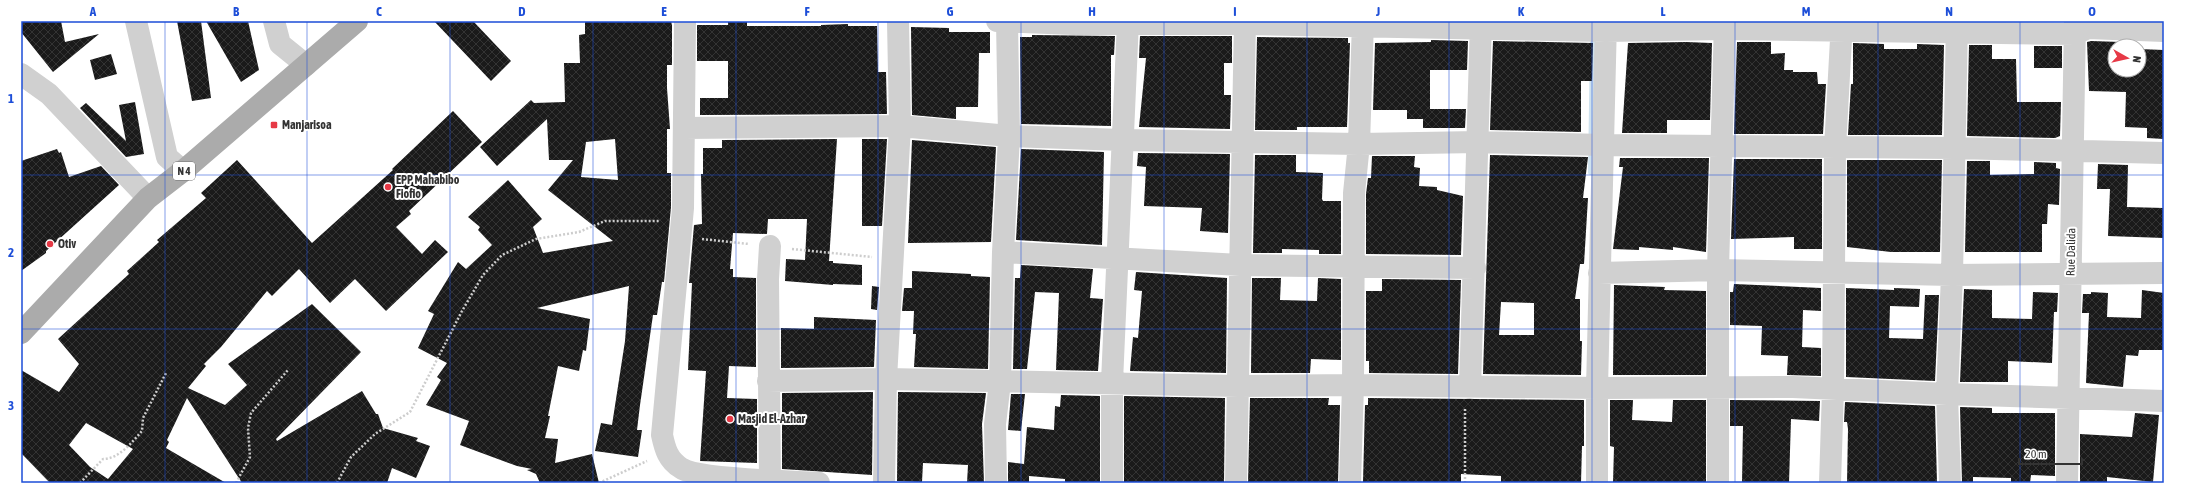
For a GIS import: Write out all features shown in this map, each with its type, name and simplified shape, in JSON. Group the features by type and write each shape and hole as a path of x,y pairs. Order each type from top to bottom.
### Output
{"main road":[{"name":"N 4","path":"21,333 148,198 184,172 358,21"}],"street":[{"path":"136,21 167,157 184,172"},
{"path":"274,21 280,44 306,65"},
{"path":"685,21 682,222 662,434 666,454 694,478 715,476 770,481 819,483"},
{"path":"884,483 886,379 900,126 898,21"},
{"path":"996,483 995,424 1000,382 1003,252 1009,136 1004,21 1606,26 1725,25 2075,27 2164,31"},
{"path":"1112,483 1112,382 1128,22"},
{"path":"1236,483 1244,141 1245,23"},
{"path":"1350,483 1353,385 1354,193 1359,144 1363,24"},
{"path":"1468,388 1475,268 1481,25"},
{"path":"1718,483 1718,270 1725,25"},
{"path":"1597,483 1599,273 1606,26"},
{"path":"1830,483 1834,389 1835,148 1842,26"},
{"path":"1950,483 1947,394 1952,275 1957,26"},
{"name":"Rue Dalida","path":"2068,483 2075,27"},
{"path":"21,74 49,94 148,198"},
{"path":"684,128 900,126 1009,136 1122,140 1359,144 1478,142 1835,148 1954,148 2164,153"},
{"path":"770,246 768,279 770,481"},
{"path":"1003,252 1240,265 1475,268"},
{"path":"1599,273 1718,270 1952,275 2164,273"},
{"path":"768,381 886,379 1000,382 1112,382 1239,386 1353,385 1468,388 1718,388 1793,386 1947,394 2164,401"}],"path":[{"path":"338,483 352,457 375,434 410,412 462,311 483,275 502,255 536,239 579,232 605,221 682,222"},
{"path":"236,483 250,457 248,428 251,413 288,370"},
{"path":"80,483 103,459 110,459 116,455 128,446 142,431 143,418 166,373"},
{"path":"1465,483 1468,388"},
{"path":"599,483 666,454"}],"building":[{"path":"21,21 61,21 65,42 99,34 53,72 21,32"},
{"path":"177,21 201,21 211,98 192,101"},
{"path":"206,21 248,21 259,70 241,82"},
{"path":"434,21 473,21 511,61 491,81"},
{"path":"585,21 671,21 672,65 667,65 670,129 667,129 667,173 671,173 671,207 664,282 662,282 657,315 653,315 637,430 642,430 638,457 595,451 601,423 612,425 625,341 629,286 537,308 590,319 586,351 583,350 579,371 558,366 545,438 558,439 555,463 592,454 599,483 540,483 536,474 527,470 532,469 517,466 460,445 469,421 426,405 441,380 437,377 447,363 418,348 434,314 428,311 458,262 466,269 492,245 478,230 480,227 468,217 508,180 542,219 533,227 543,253 613,241 548,190 573,160 549,160 547,119 497,166 480,147 531,100 534,103 565,102 564,63 580,63 579,35 585,34","holes":["615,139 618,180 581,177 586,142"]},
{"path":"728,21 747,21 747,26 821,26 848,24 848,26 877,26 878,72 886,72 887,114 700,115 700,98 728,98 728,61 697,61 697,25 728,25"},
{"path":"911,27 949,28 949,32 990,32 990,53 979,53 978,107 956,107 956,119 912,115"},
{"path":"1032,35 1115,36 1114,55 1111,55 1111,126 1021,124 1020,37 1032,37"},
{"path":"1140,36 1232,36 1232,63 1224,63 1224,95 1231,95 1230,129 1139,127 1146,58 1139,58"},
{"path":"1257,37 1348,38 1348,43 1350,43 1347,127 1297,127 1297,130 1255,130"},
{"path":"1431,40 1468,41 1467,70 1430,70 1430,109 1466,109 1465,128 1423,128 1423,119 1407,119 1407,110 1373,110 1375,43 1431,42"},
{"path":"1493,41 1593,43 1592,81 1581,81 1581,132 1490,130"},
{"path":"1737,42 1771,42 1771,54 1785,53 1784,70 1793,70 1793,72 1817,72 1818,84 1826,84 1823,134 1734,134"},
{"path":"2087,42 2107,42 2107,78 2147,78 2147,49 2164,50 2164,139 2147,138 2147,128 2125,127 2126,92 2089,91"},
{"path":"1628,43 1712,43 1710,120 1667,120 1667,133 1622,133"},
{"path":"1853,43 1884,44 1884,49 1917,49 1917,44 1944,45 1942,135 1848,135 1851,84 1853,84"},
{"path":"1969,45 1992,45 1992,59 2016,59 2017,102 2061,102 2060,136 2055,138 1967,136"},
{"path":"2034,46 2062,46 2062,68 2034,68"},
{"path":"111,54 117,74 95,80 90,60"},
{"path":"135,102 144,154 126,157 80,108 86,103 126,141 119,105"},
{"path":"453,111 482,142 409,211 411,214 396,227 422,254 435,240 448,252 386,311 355,279 330,303 299,269 272,296 267,291 221,347 204,364 206,366 188,388 225,405 247,385 228,364 312,304 361,352 276,439 277,441 362,391 376,414 378,414 383,428 418,438 416,441 430,446 416,478 392,468 387,483 242,483 187,398 167,440 169,442 166,448 226,483 50,483 21,453 21,370 59,392 79,364 58,339 129,274 127,271 159,242 157,240 206,198 201,193 237,160 312,243 393,170 392,169","holes":["86,423 133,449 108,479 90,467 69,445"]},
{"path":"837,139 829,261 833,261 833,263 862,265 862,285 833,285 785,281 786,259 805,260 807,219 768,219 767,234 733,233 730,269 733,269 733,277 756,278 756,367 729,366 727,398 757,399 757,463 700,461 706,371 688,370 692,283 689,283 694,225 702,224 701,174 703,174 703,148 722,148 722,140"},
{"path":"862,139 887,139 882,226 862,226"},
{"path":"912,140 996,147 991,242 908,243"},
{"path":"57,149 59,153 61,152 69,177 101,166 119,185 46,251 46,253 21,271 21,161"},
{"path":"1021,149 1104,152 1102,245 1016,240"},
{"path":"1138,153 1230,154 1228,233 1200,231 1202,208 1144,206 1146,167 1137,166"},
{"path":"1255,155 1296,155 1296,172 1323,173 1323,201 1341,201 1341,254 1319,254 1319,250 1282,249 1282,253 1253,253"},
{"path":"1490,155 1588,157 1583,198 1588,198 1584,264 1580,264 1575,299 1580,299 1580,341 1582,341 1581,375 1483,374","holes":["1501,302 1534,303 1534,335 1499,335"]},
{"path":"1372,156 1415,156 1414,167 1420,168 1419,186 1437,187 1437,190 1463,196 1461,255 1366,254 1366,194 1368,178 1371,178"},
{"path":"1620,158 1709,158 1706,252 1673,247 1673,250 1639,247 1639,250 1613,249 1623,167 1619,167"},
{"path":"1734,159 1822,159 1822,249 1794,249 1794,237 1731,239"},
{"path":"1847,160 1942,160 1940,252 1891,252 1847,247"},
{"path":"1967,161 1990,161 1990,175 2034,174 2034,162 2056,163 2056,168 2060,169 2059,205 2048,204 2047,224 2042,224 2042,252 1965,252"},
{"path":"2098,164 2128,165 2127,207 2164,208 2164,238 2108,236 2110,189 2097,189"},
{"path":"1021,265 1093,269 1090,298 1103,299 1098,371 1056,370 1059,293 1035,292 1027,369 1013,369 1015,278 1020,278"},
{"path":"912,271 971,274 971,276 990,277 988,369 914,367 916,334 913,334 914,311 902,311 904,288 912,288"},
{"path":"1136,272 1227,278 1226,373 1130,371 1133,337 1138,338 1142,291 1134,290"},
{"path":"1252,278 1281,278 1280,300 1317,301 1318,278 1341,279 1341,360 1311,359 1310,373 1251,373"},
{"path":"1382,279 1461,280 1458,374 1369,373 1369,361 1366,361 1366,291 1382,291"},
{"path":"1734,284 1821,288 1821,311 1803,310 1802,347 1821,348 1821,376 1787,375 1788,356 1761,355 1762,326 1730,325 1730,292 1733,292"},
{"path":"1614,285 1665,287 1664,290 1706,291 1706,375 1613,375"},
{"path":"872,286 879,287 877,310 871,309"},
{"path":"1846,288 1894,290 1894,288 1920,289 1919,307 1890,306 1889,338 1923,339 1925,295 1939,295 1935,381 1846,377"},
{"path":"1964,289 1992,290 1992,318 2032,319 2033,292 2058,293 2057,312 2054,312 2052,363 2008,361 2008,382 1960,382"},
{"path":"2142,290 2164,293 2164,350 2139,350 2138,356 2126,355 2123,387 2086,383 2089,313 2082,313 2083,294 2091,294 2091,292 2108,293 2107,317 2141,318"},
{"path":"814,317 876,320 874,367 781,368 781,328 814,329"},
{"path":"873,392 872,475 782,469 782,393"},
{"path":"898,392 986,393 982,424 984,483 967,483 968,465 923,463 922,482 897,481"},
{"path":"1011,394 1025,394 1021,431 1008,430"},
{"path":"1061,395 1100,396 1100,483 1065,483 1065,479 1029,476 1029,483 1008,483 1008,462 1024,464 1027,427 1054,430 1055,406 1060,407"},
{"path":"1124,396 1225,398 1224,483 1124,483"},
{"path":"1250,398 1329,398 1328,405 1340,405 1338,483 1248,483"},
{"path":"1368,398 1584,400 1584,446 1582,446 1581,483 1501,483 1501,476 1461,474 1461,483 1363,482 1365,405 1368,405"},
{"path":"1610,400 1633,400 1632,420 1672,422 1673,400 1706,400 1706,483 1613,483 1614,447 1610,446"},
{"path":"1730,400 1820,401 1819,421 1791,419 1789,483 1742,483 1743,426 1730,426"},
{"path":"1845,402 1935,406 1937,483 1847,483 1848,429 1847,422 1844,422"},
{"path":"1960,407 1992,408 1992,413 2055,413 2055,476 2031,475 2030,483 2011,483 2011,478 1973,477 1973,483 1962,483"},
{"path":"2135,413 2159,415 2153,482 2107,477 2107,483 2080,482 2080,434 2132,437"}],"waterway":[{"path":"1591,172 1593,36"}],"place":[{"name":"Manjarisoa","path":"274,125"},
{"name":"EPP Mahabibo Fiofio","path":"388,187"},
{"name":"Otiv","path":"50,244"},
{"name":"Masjid El-Azhar","path":"730,419"}]}
